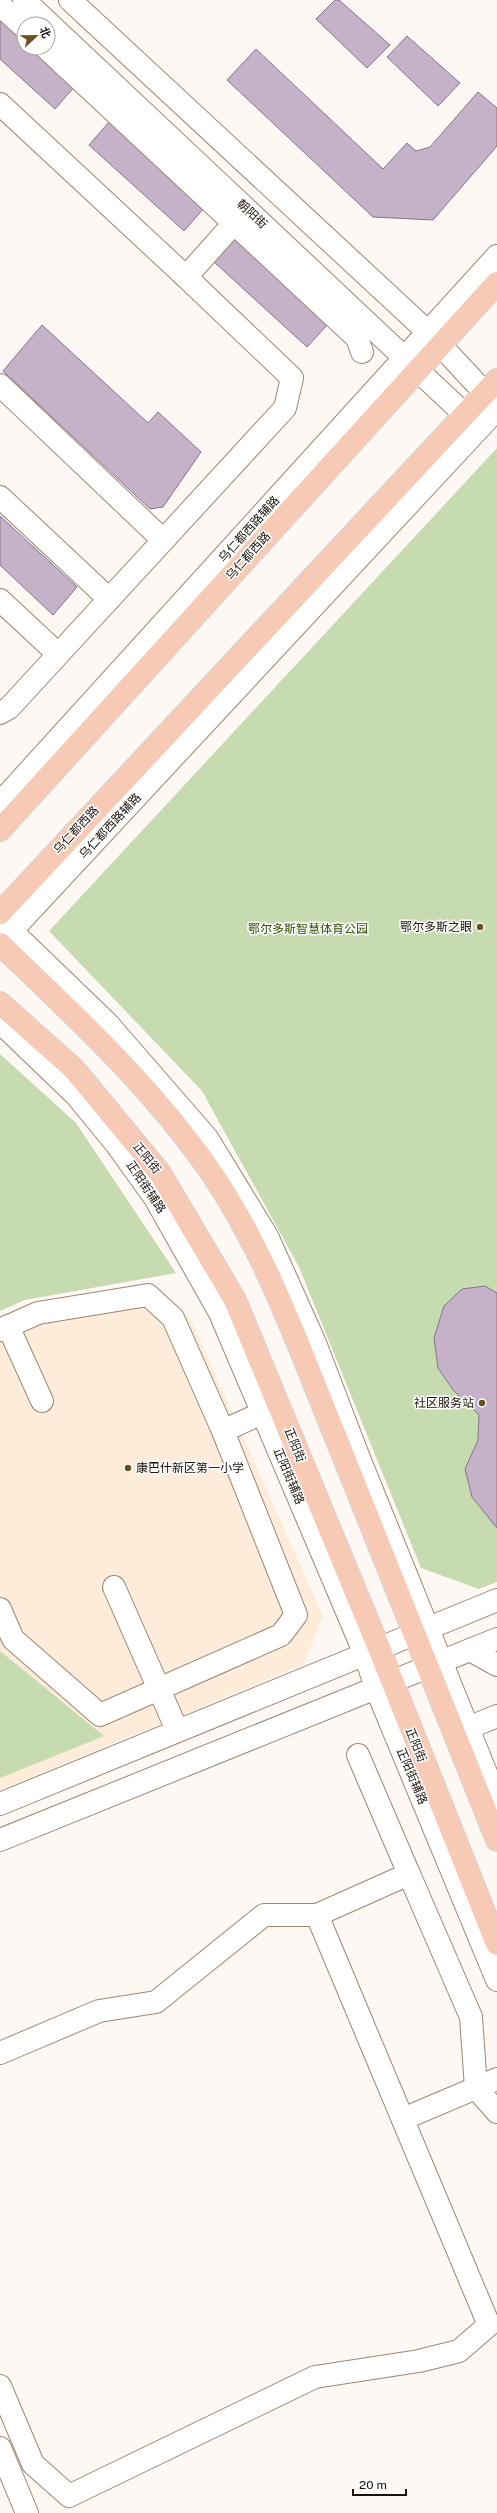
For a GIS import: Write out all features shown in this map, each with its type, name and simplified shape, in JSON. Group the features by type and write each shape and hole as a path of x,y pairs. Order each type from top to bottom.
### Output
{"main road":[{"name":"乌仁都西路","path":"0,830 411,364 435,339 497,283"},
{"name":"乌仁都西路","path":"0,913 463,414 494,396"},
{"path":"3,934 162,1106 208,1167 257,1250 422,1630 497,1840"},
{"name":"正阳街","path":"0,1003 74,1069 160,1173 231,1293 372,1651 383,1685 497,1944"}],"street":[{"name":"朝阳街","path":"24,0 240,216 411,364 480,429"},
{"path":"70,0 435,339 494,396"},
{"path":"0,5 16,20"},
{"path":"55,56 240,216 357,338 362,352"},
{"path":"0,104 292,378 285,408 9,708 0,714"},
{"path":"186,277 240,216"},
{"path":"435,339 497,256"},
{"name":"乌仁都西路辅路","path":"0,802 411,364"},
{"path":"0,385 163,540"},
{"name":"乌仁都西路辅路","path":"3,934 480,429 494,396"},
{"path":"0,497 109,599"},
{"path":"0,600 58,654"},
{"name":"正阳街辅路","path":"0,1022 76,1095 117,1145 155,1198 220,1313 262,1413 372,1651"},
{"path":"0,1609 13,1639 100,1715 281,1635 296,1615 223,1431 173,1318 148,1295 38,1313 4,1328 42,1401"},
{"path":"223,1431 262,1413"},
{"path":"114,1588 160,1688 177,1730"},
{"path":"0,1804 177,1730 497,1600"},
{"path":"0,1840 497,1639"},
{"path":"470,1650 497,1665"},
{"path":"434,1664 468,1728 497,1800"},
{"name":"正阳街辅路","path":"383,1685 497,1980"},
{"path":"468,1728 497,1716"},
{"path":"358,1755 471,2017 476,2088 497,2112"},
{"path":"0,2053 100,2011 156,2002 264,1915 317,1915 409,1874"},
{"path":"0,2386 32,2464 72,2505 315,2377 419,2361 459,2351 493,2324 403,2119 317,1915"},
{"path":"403,2119 497,2079"},
{"path":"0,2448 27,2513"}],"shaded area":[{"name":"康巴什新区第一小学","path":"159,1288 190,1318 323,1616 304,1664 0,1790 0,1319 31,1305"}],"green space":[{"name":"鄂尔多斯智慧体育公园","path":"497,448 497,1582 479,1589 421,1568 299,1267 202,1091 49,931"},
{"path":"0,1054 76,1123 176,1273 25,1300 0,1311"},
{"path":"0,1651 104,1736 0,1778"}],"building":[{"path":"335,0 339,0 390,45 367,68 316,19"},
{"path":"0,18 16,32 16,56 43,56 76,85 55,109 0,59"},
{"path":"407,36 460,83 438,106 387,57"},
{"path":"256,49 383,169 407,143 416,151 430,147 478,92 497,108 497,146 433,220 373,217 227,80"},
{"path":"109,122 205,207 184,231 89,145"},
{"path":"233,238 329,323 307,347 213,261"},
{"path":"42,325 148,423 158,412 201,452 163,507 150,509 3,371"},
{"path":"0,516 77,587 53,615 0,565"},
{"name":"社区服务站","path":"485,1286 497,1293 497,1528 472,1497 465,1469 478,1440 479,1415 453,1390 438,1368 434,1338 444,1306 462,1289"}],"place":[{"name":"鄂尔多斯之眼","path":"480,927"},
{"name":"社区服务站","path":"482,1403"},
{"name":"康巴什新区第一小学","path":"128,1468"}]}
